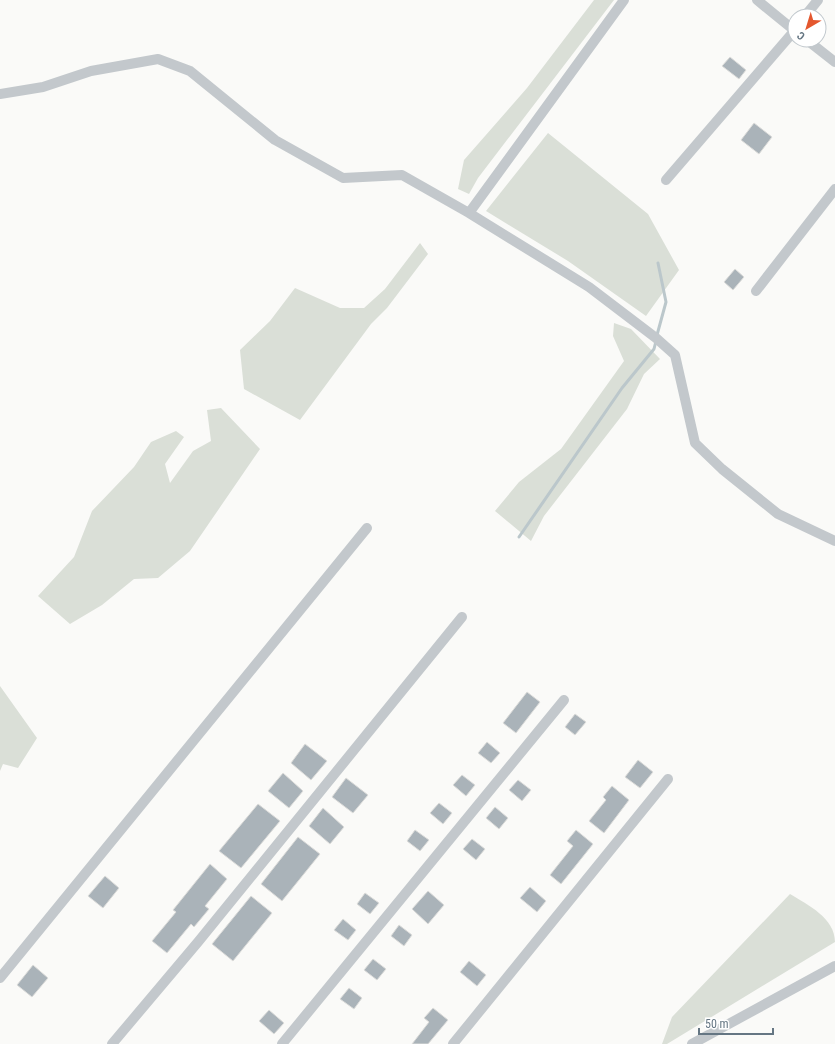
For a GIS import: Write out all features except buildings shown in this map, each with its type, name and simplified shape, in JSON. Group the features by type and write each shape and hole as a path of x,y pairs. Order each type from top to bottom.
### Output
{"street":[{"path":"469,213 624,0"},
{"path":"757,0 787,24"},
{"path":"812,8 818,0"},
{"path":"666,180 787,39"},
{"path":"817,48 835,62"},
{"path":"0,94 43,87 91,71 158,59 190,71 275,140 343,178 402,175 469,213 589,288 656,338 675,355 695,443 722,469 778,514 835,541"},
{"path":"756,291 835,189"},
{"path":"0,978 366,528"},
{"path":"112,1044 198,942 462,617"},
{"path":"282,1044 564,700"},
{"path":"453,1044 668,779"},
{"path":"692,1044 835,966"}],"shaded area":[{"path":"594,0 614,0 478,178 469,194 458,189 464,160 527,88"},
{"path":"548,133 648,214 679,270 646,316 568,261 486,211"},
{"path":"420,243 428,254 387,308 371,324 300,420 244,389 240,350 270,321 295,288 340,308 364,308 385,289"},
{"path":"614,323 631,329 660,359 644,374 627,409 544,516 531,541 495,511 519,482 561,449 624,361 613,336"},
{"path":"221,408 260,449 190,551 158,578 134,579 102,605 70,624 38,596 74,557 92,511 134,467 151,442 176,431 184,437 165,464 170,483 193,451 211,441 207,410"},
{"path":"0,686 37,738 18,768 3,764 0,771"},
{"path":"790,894 826,919 834,933 835,942 667,1044 662,1044 672,1017"}],"waterway":[{"path":"657,335 666,302 658,263"},
{"path":"519,537 622,388 654,349 656,341"}]}
